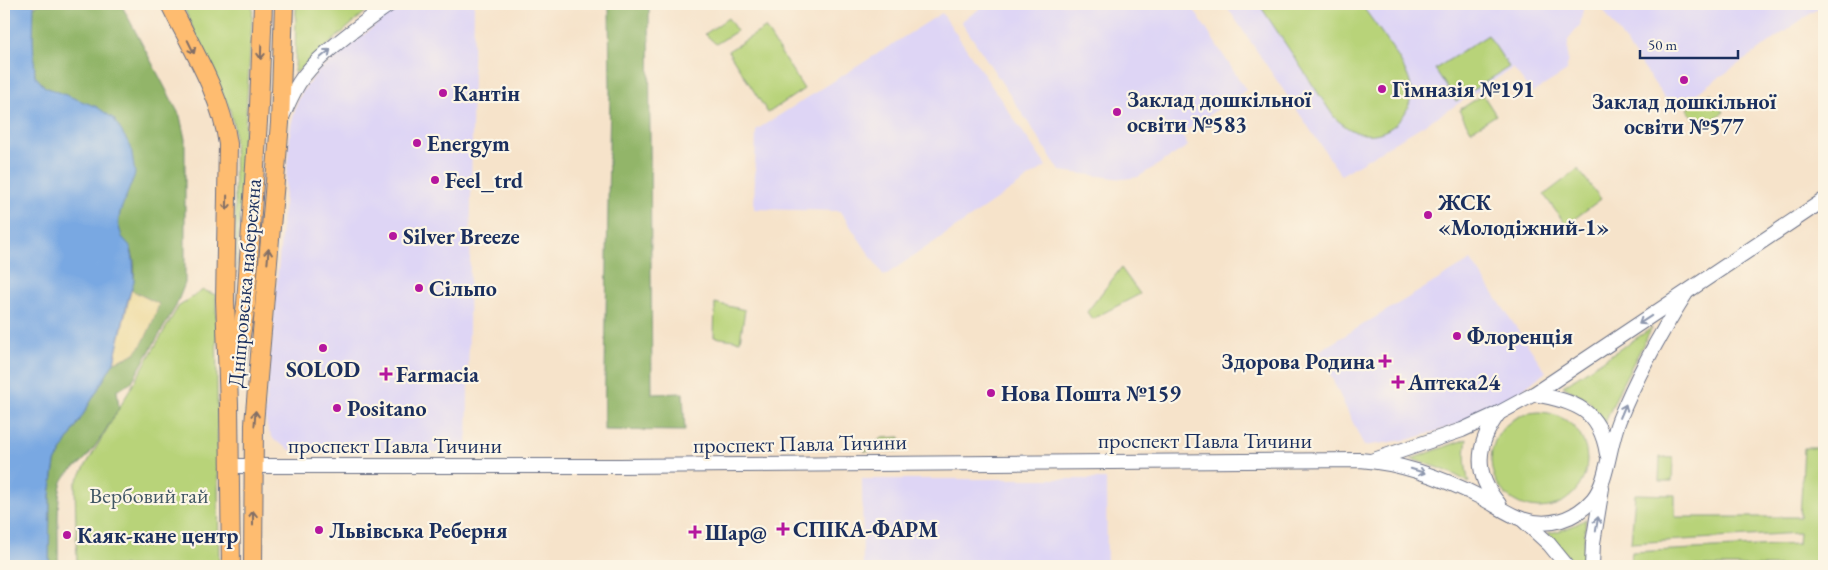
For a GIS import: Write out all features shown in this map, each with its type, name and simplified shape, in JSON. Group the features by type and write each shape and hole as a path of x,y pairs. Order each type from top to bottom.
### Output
{"main road":[{"name":"Дніпровська набережна","path":"170,4 218,101 225,124 228,144 225,300 229,405 231,566"},
{"name":"Дніпровська набережна","path":"229,405 246,304 259,106 263,4"},
{"name":"Дніпровська набережна","path":"253,566 253,466 257,383 280,123 284,4"}],"street":[{"path":"280,123 292,94 314,63 390,4"},
{"name":"проспект Павла Тичини","path":"1370,461 1462,430 1534,394 1824,200"},
{"name":"проспект Павла Тичини","path":"230,466 618,466 1370,461 1413,469 1452,482 1522,519 1543,523 1563,520 1582,511 1595,497 1604,481 1608,457 1618,422 1636,380 1686,293"},
{"name":"проспект Павла Тичини","path":"1534,394 1561,398 1576,404 1588,414 1598,427 1605,441 1608,457"},
{"name":"проспект Павла Тичини","path":"1499,413 1483,440 1480,458 1482,477 1490,494 1502,508"},
{"path":"1592,566 1593,543 1604,481"},
{"path":"1522,519 1549,544 1567,566"}],"shaded area":[{"path":"402,4 474,4 467,453 292,451 274,440 268,430 265,416 291,125 302,92 318,71"},
{"name":"Заклад дошкільної освіти №583","path":"988,4 1190,4 1246,90 1181,134 1188,146 1138,177 1123,179 1060,171 961,21"},
{"name":"Гімназія №191","path":"1225,4 1584,4 1580,25 1568,40 1567,71 1532,93 1513,68 1450,109 1341,175"},
{"name":"Заклад дошкільної освіти №577","path":"1599,4 1824,4 1673,110"},
{"path":"942,13 1046,166 884,276 840,211 754,209 756,130"},
{"path":"1471,260 1546,372 1511,398 1459,424 1411,439 1364,446 1319,351"},
{"path":"862,479 1106,479 1107,566 863,566"}],"green space":[{"path":"41,4 121,4 180,116 185,139 185,283 176,306 131,383 117,390 119,408 103,435 84,460 68,473 63,480 59,504 58,566 49,566 50,495 55,462 114,362 126,358 158,304 131,290 134,263 130,247 119,232 120,212 66,95 45,87 35,76 33,7"},
{"path":"182,4 253,4 236,273 234,128 230,110"},
{"path":"296,4 316,4 340,10 371,7 295,74"},
{"path":"609,4 649,4 652,394 683,393 685,431 604,430 610,92"},
{"path":"1259,4 1361,4 1396,53 1407,74 1410,83 1410,103 1400,120 1384,132 1374,134 1355,132 1341,123 1334,117"},
{"path":"728,18 737,31 716,44 705,34"},
{"path":"765,28 804,89 768,113 728,51"},
{"path":"1488,35 1509,67 1456,101 1435,69"},
{"path":"1711,93 1724,112 1701,128 1687,109"},
{"path":"1483,95 1496,115 1471,131 1459,110"},
{"path":"1578,169 1601,199 1566,225 1544,195"},
{"path":"1121,268 1140,294 1092,319 1087,312"},
{"name":"Вербовий гай","path":"203,290 216,295 219,566 77,566 75,484 178,307"},
{"path":"715,303 745,310 740,341 714,337"},
{"path":"1652,328 1621,386 1605,423 1589,401 1563,386"},
{"path":"1539,412 1557,416 1573,426 1583,442 1587,460 1583,478 1573,494 1557,504 1539,508 1521,504 1505,494 1495,478 1491,460 1495,442 1505,426 1521,416"},
{"path":"900,437 900,451 864,451 882,438"},
{"path":"1467,439 1465,461 1469,483 1441,469 1411,459"},
{"path":"1804,448 1824,448 1824,566 1630,566 1632,552 1798,544 1799,533 1631,543 1635,494 1675,495 1675,517 1800,517"},
{"path":"1660,457 1673,458 1672,481 1659,481"},
{"path":"1586,519 1584,566 1576,566 1548,533 1568,528"}],"sand":[{"path":"131,290 159,304 143,343 136,352 114,362"}],"water":[{"path":"4,4 34,4 35,76 45,87 97,107 114,119 131,147 135,174 120,212 118,224 122,237 130,246 133,259 134,281 127,303 114,362 55,462 50,495 49,566 4,566"}],"place":[{"name":"Заклад дошкільної освіти №577","path":"1684,80"},
{"name":"Гімназія №191","path":"1382,89"},
{"name":"Кантін","path":"443,93"},
{"name":"Заклад дошкільної освіти №583","path":"1117,112"},
{"name":"Energym","path":"417,143"},
{"name":"Feel_trd","path":"435,180"},
{"name":"ЖСК «Молодіжний-1»","path":"1428,215"},
{"name":"Silver Breeze","path":"393,236"},
{"name":"Сільпо","path":"419,288"},
{"name":"Флоренція","path":"1457,336"},
{"name":"SOLOD","path":"323,348"},
{"name":"Здорова Родина","path":"1385,361"},
{"name":"Farmacia","path":"386,374"},
{"name":"Аптека24","path":"1398,382"},
{"name":"Нова Пошта №159","path":"991,393"},
{"name":"Positano","path":"337,408"},
{"name":"СПІКА-ФАРМ","path":"783,529"},
{"name":"Львівська Реберня","path":"319,530"},
{"name":"Шар@","path":"695,532"},
{"name":"Каяк-кане центр","path":"67,535"}]}
